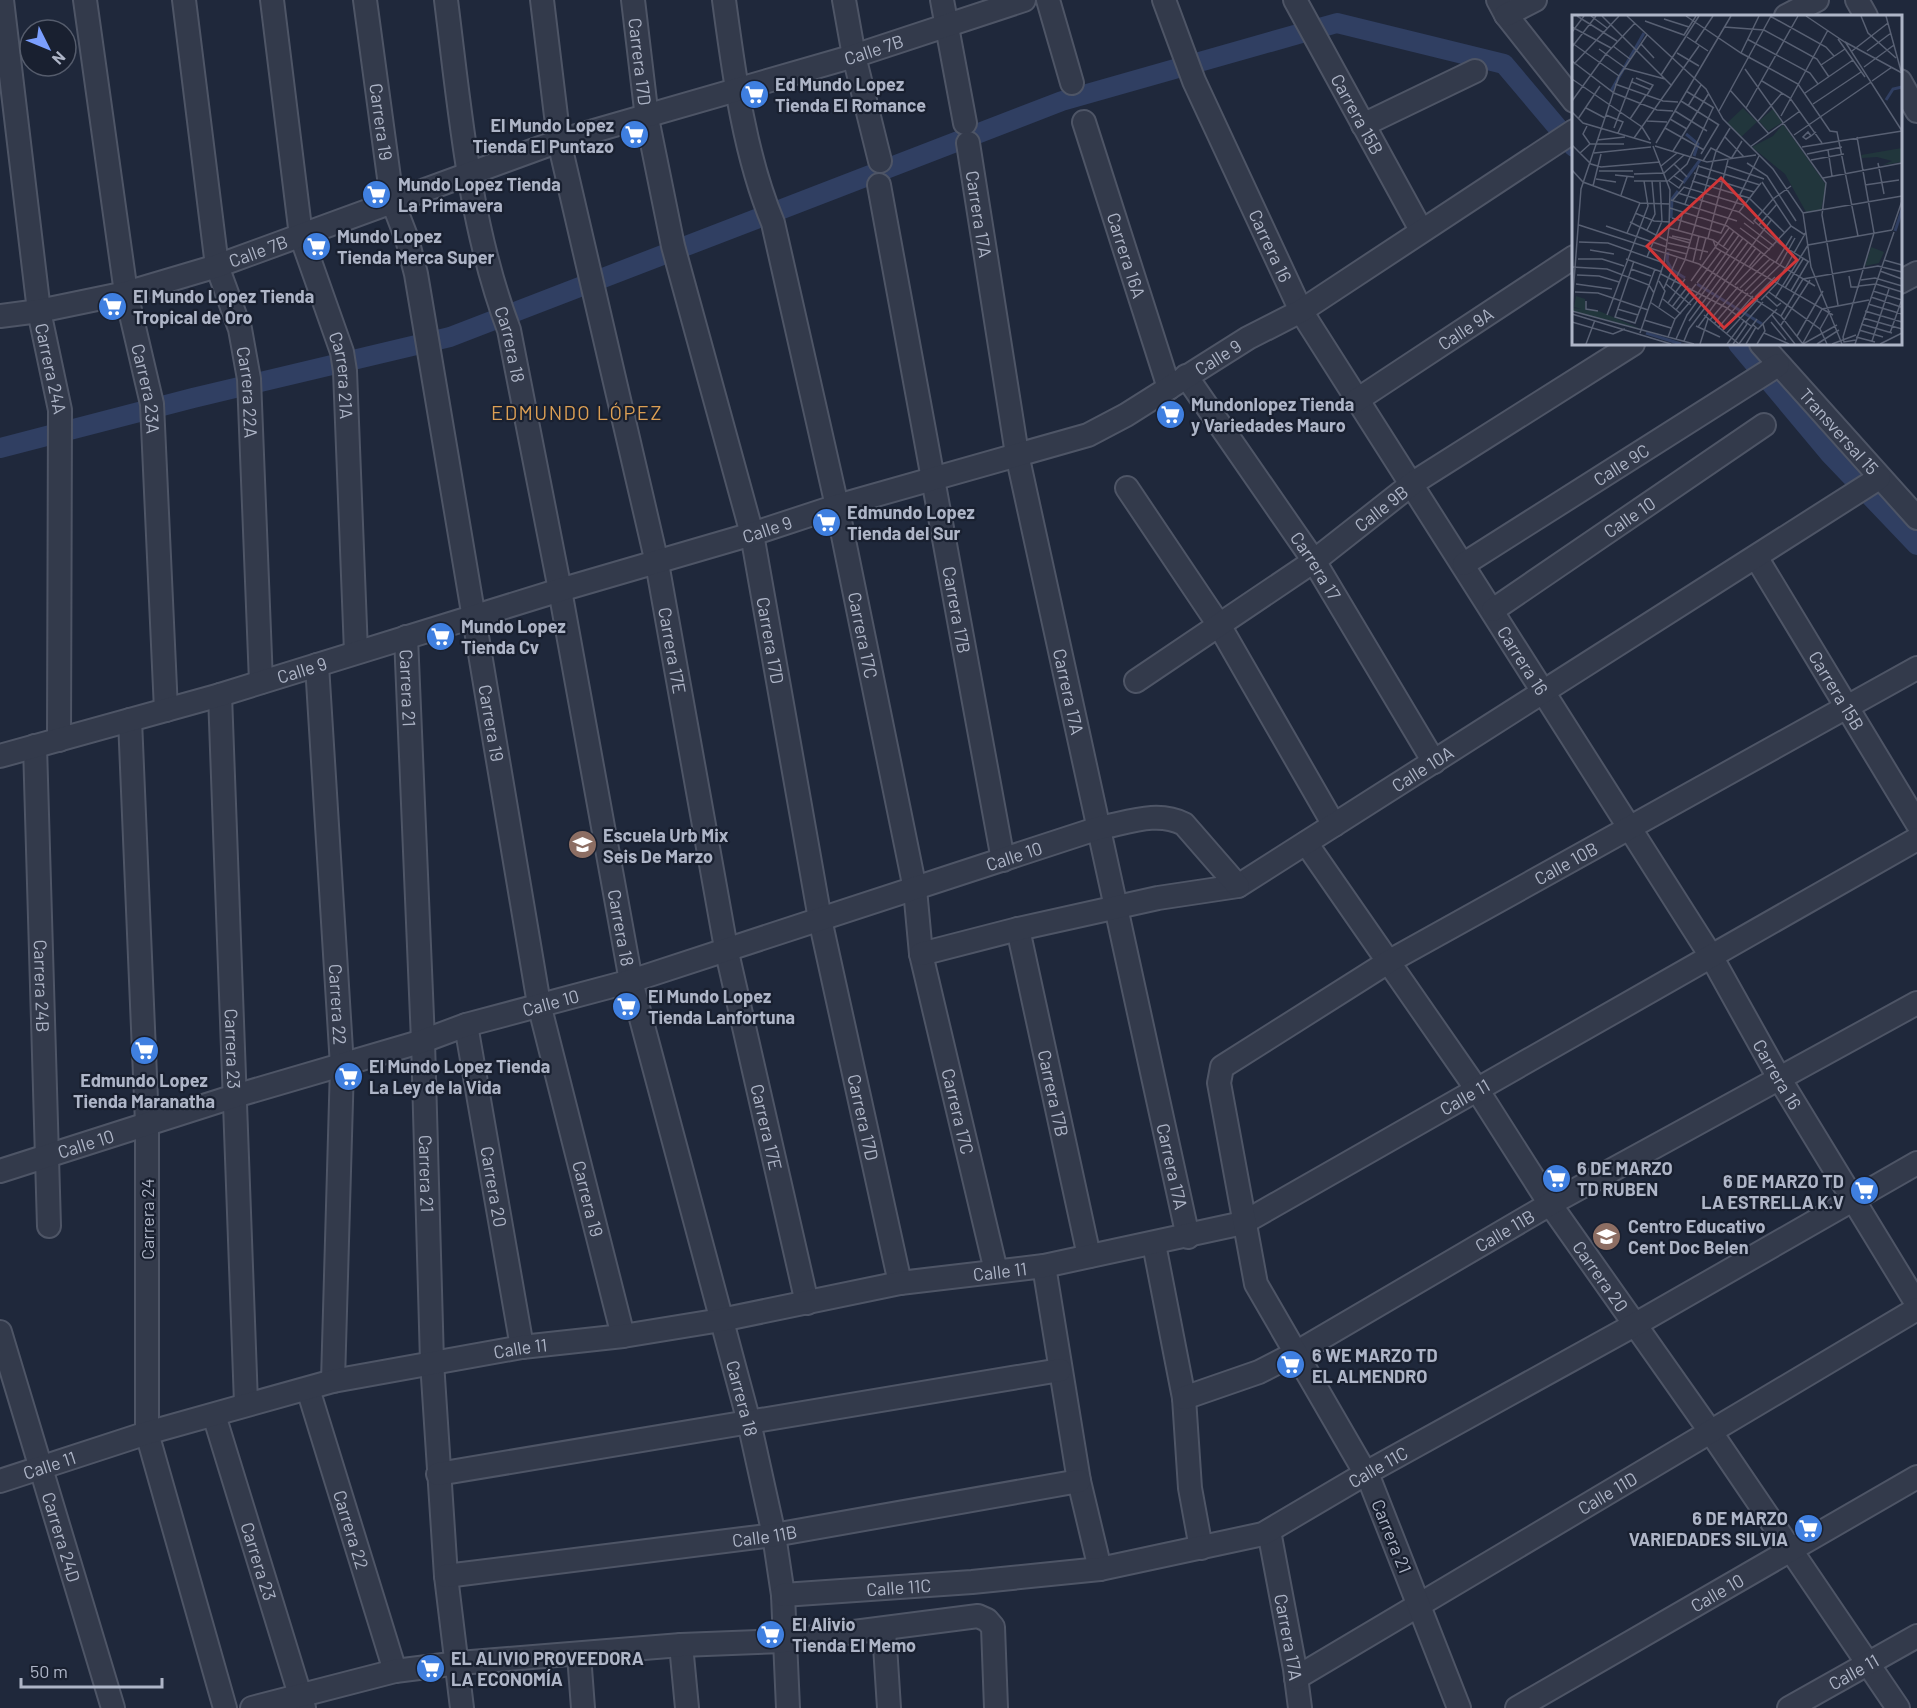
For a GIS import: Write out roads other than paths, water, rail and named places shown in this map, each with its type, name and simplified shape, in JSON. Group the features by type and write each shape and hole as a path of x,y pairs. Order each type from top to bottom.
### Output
{"street":[{"name":"Carrera 24A","path":"2,0 39,311 60,410 59,740"},
{"name":"Carrera 23A","path":"85,0 126,293 153,411 166,710"},
{"name":"Carrera 22A","path":"184,0 217,266 240,329 249,387 261,682"},
{"name":"Carrera 21A","path":"272,0 301,236 344,362 356,652"},
{"name":"Carrera 19","path":"365,0 392,200 407,239 416,274 539,1004 623,1336"},
{"name":"Carrera 18","path":"446,0 467,173 501,308 509,330 560,590 631,981 749,1422 774,1535 783,1595 788,1708"},
{"name":"Carrera 17E","path":"542,0 559,141 657,563 726,948 807,1303"},
{"name":"Carrera 17D","path":"633,0 647,118 675,254 752,534 820,919 900,1283"},
{"name":"Carrera 17C","path":"724,0 736,89 768,213 837,506 915,889 921,954 996,1271"},
{"path":"843,0 854,56 880,161"},
{"name":"Carrera 17A","path":"942,0 967,133 1017,454 1188,1237"},
{"name":"Calle 7B","path":"0,316 39,311 126,293 217,266 392,200 559,141 647,118 736,89 854,56 1024,0"},
{"path":"1048,0 1072,83"},
{"name":"Carrera 16","path":"1164,0 1194,81 1301,311 1413,483 1542,692 1711,956 1779,1078 1917,1304"},
{"name":"Carrera 15B","path":"1295,0 1313,29 1421,230"},
{"path":"1535,0 1502,8 1572,98"},
{"path":"1788,15 1817,0"},
{"path":"1857,0 1865,15"},
{"path":"1363,125 1475,71"},
{"path":"1902,85 1912,105"},
{"name":"Carrera 16A","path":"1084,122 1178,382"},
{"name":"Calle 9","path":"0,756 220,695 933,477 1088,435 1248,338 1301,311 1572,132"},
{"name":"Carrera 17B","path":"879,185 1003,860"},
{"name":"Calle 9A","path":"1357,400 1572,258"},
{"path":"1902,281 1917,273"},
{"name":"Calle 9B","path":"1136,681 1314,561 1413,483 1631,345"},
{"name":"Transversal 15","path":"1761,345 1768,371 1869,485 1917,518"},
{"name":"Calle 9C","path":"1464,564 1768,371"},
{"name":"Carrera 17","path":"1178,382 1314,561 1434,762"},
{"name":"Calle 10","path":"1493,610 1764,425"},
{"name":"Calle 10A","path":"921,954 1017,929 1238,886 1869,485"},
{"path":"1127,488 1219,625 1334,825"},
{"name":"Carrera 15B","path":"1756,557 1917,824"},
{"name":"Carrera 21","path":"406,637 423,1041 432,1362 446,1576 459,1663 462,1708"},
{"name":"Carrera 22","path":"317,665 342,1066 333,1381"},
{"name":"Calle 10B","path":"1221,1067 1388,962 1917,668"},
{"name":"Carrera 23","path":"220,695 246,1403"},
{"name":"Carrera 24","path":"130,720 147,1123 147,1433 225,1708"},
{"name":"Carrera 24B","path":"34,746 49,1226"},
{"name":"Calle 10","path":"0,1171 147,1123 423,1041 466,1025 631,981 726,948 1099,828 1161,816 1172,818 1184,824 1238,886"},
{"name":"Calle 11","path":"0,1481 246,1403 333,1381 522,1347 623,1336 721,1320 900,1283 1044,1266 1188,1237 1243,1223 1917,839"},
{"name":"Carrera 20","path":"1306,843 1478,1090 1550,1204 1710,1431 1898,1708"},
{"name":"Carrera 17B","path":"1017,929 1089,1256"},
{"name":"Calle 11B","path":"1184,1398 1259,1372 1294,1354 1550,1204 1917,1003"},
{"name":"Carrera 20","path":"466,1025 522,1347"},
{"name":"Carrera 21","path":"1221,1067 1219,1083 1256,1284 1294,1354 1367,1474 1459,1708"},
{"name":"Calle 11C","path":"783,1595 972,1582 1100,1569 1269,1531 1917,1163"},
{"path":"1154,1244 1184,1398 1190,1488 1201,1548"},
{"path":"1044,1266 1079,1481 1100,1569"},
{"name":"Calle 11D","path":"1296,1678 1418,1603 1917,1309"},
{"name":"Carrera 24D","path":"0,1332 113,1708"},
{"path":"438,1474 1060,1370"},
{"name":"Carrera 22","path":"308,1389 394,1671"},
{"name":"Carrera 23","path":"214,1415 303,1701"},
{"name":"Calle 10","path":"1517,1708 1917,1477"},
{"name":"Calle 11B","path":"446,1576 774,1535 1079,1481"},
{"name":"Carrera 17A","path":"1269,1531 1296,1678 1299,1708"},
{"path":"252,1708 303,1701 394,1671 459,1663 681,1645 784,1641 884,1630 978,1616 987,1620 993,1627 996,1708"},
{"path":"884,1630 889,1708"},
{"name":"Calle 11","path":"1789,1708 1917,1636"},
{"path":"681,1645 687,1708"},
{"path":"579,1655 583,1708"}],"waterway":[{"path":"0,448 193,398 450,337 1062,101 1337,23 1504,64 1572,145"},
{"path":"1739,345 1830,454 1917,545"}],"place":[{"name":"Ed Mundo Lopez Tienda El Romance","path":"754,94"},
{"name":"El Mundo Lopez Tienda El Puntazo","path":"635,135"},
{"name":"Mundo Lopez Tienda La Primavera","path":"377,194"},
{"name":"Mundo Lopez Tienda Merca Super","path":"316,246"},
{"name":"El Mundo Lopez Tienda Tropical de Oro","path":"112,306"},
{"name":"Mundonlopez Tienda y Variedades Mauro","path":"1170,414"},
{"name":"Edmundo Lopez Tienda del Sur","path":"826,522"},
{"name":"Mundo Lopez Tienda Cv","path":"440,636"},
{"name":"Escuela Urb Mix Seis De Marzo","path":"582,845"},
{"name":"El Mundo Lopez Tienda Lanfortuna","path":"627,1006"},
{"name":"Edmundo Lopez Tienda Maranatha","path":"144,1051"},
{"name":"El Mundo Lopez Tienda La Ley de la Vida","path":"348,1076"},
{"name":"6 DE MARZO TD RUBEN","path":"1556,1178"},
{"name":"6 DE MARZO TD LA ESTRELLA K.V","path":"1865,1191"},
{"name":"Centro Educativo Cent Doc Belen","path":"1607,1236"},
{"name":"6 WE MARZO TD EL ALMENDRO","path":"1291,1365"},
{"name":"6 DE MARZO VARIEDADES SILVIA","path":"1809,1528"},
{"name":"El Alivio Tienda El Memo","path":"771,1634"},
{"name":"EL ALIVIO PROVEEDORA LA ECONOMÍA","path":"430,1668"}],"district":[{"name":"EDMUNDO LÓPEZ","path":"577,412"}]}
